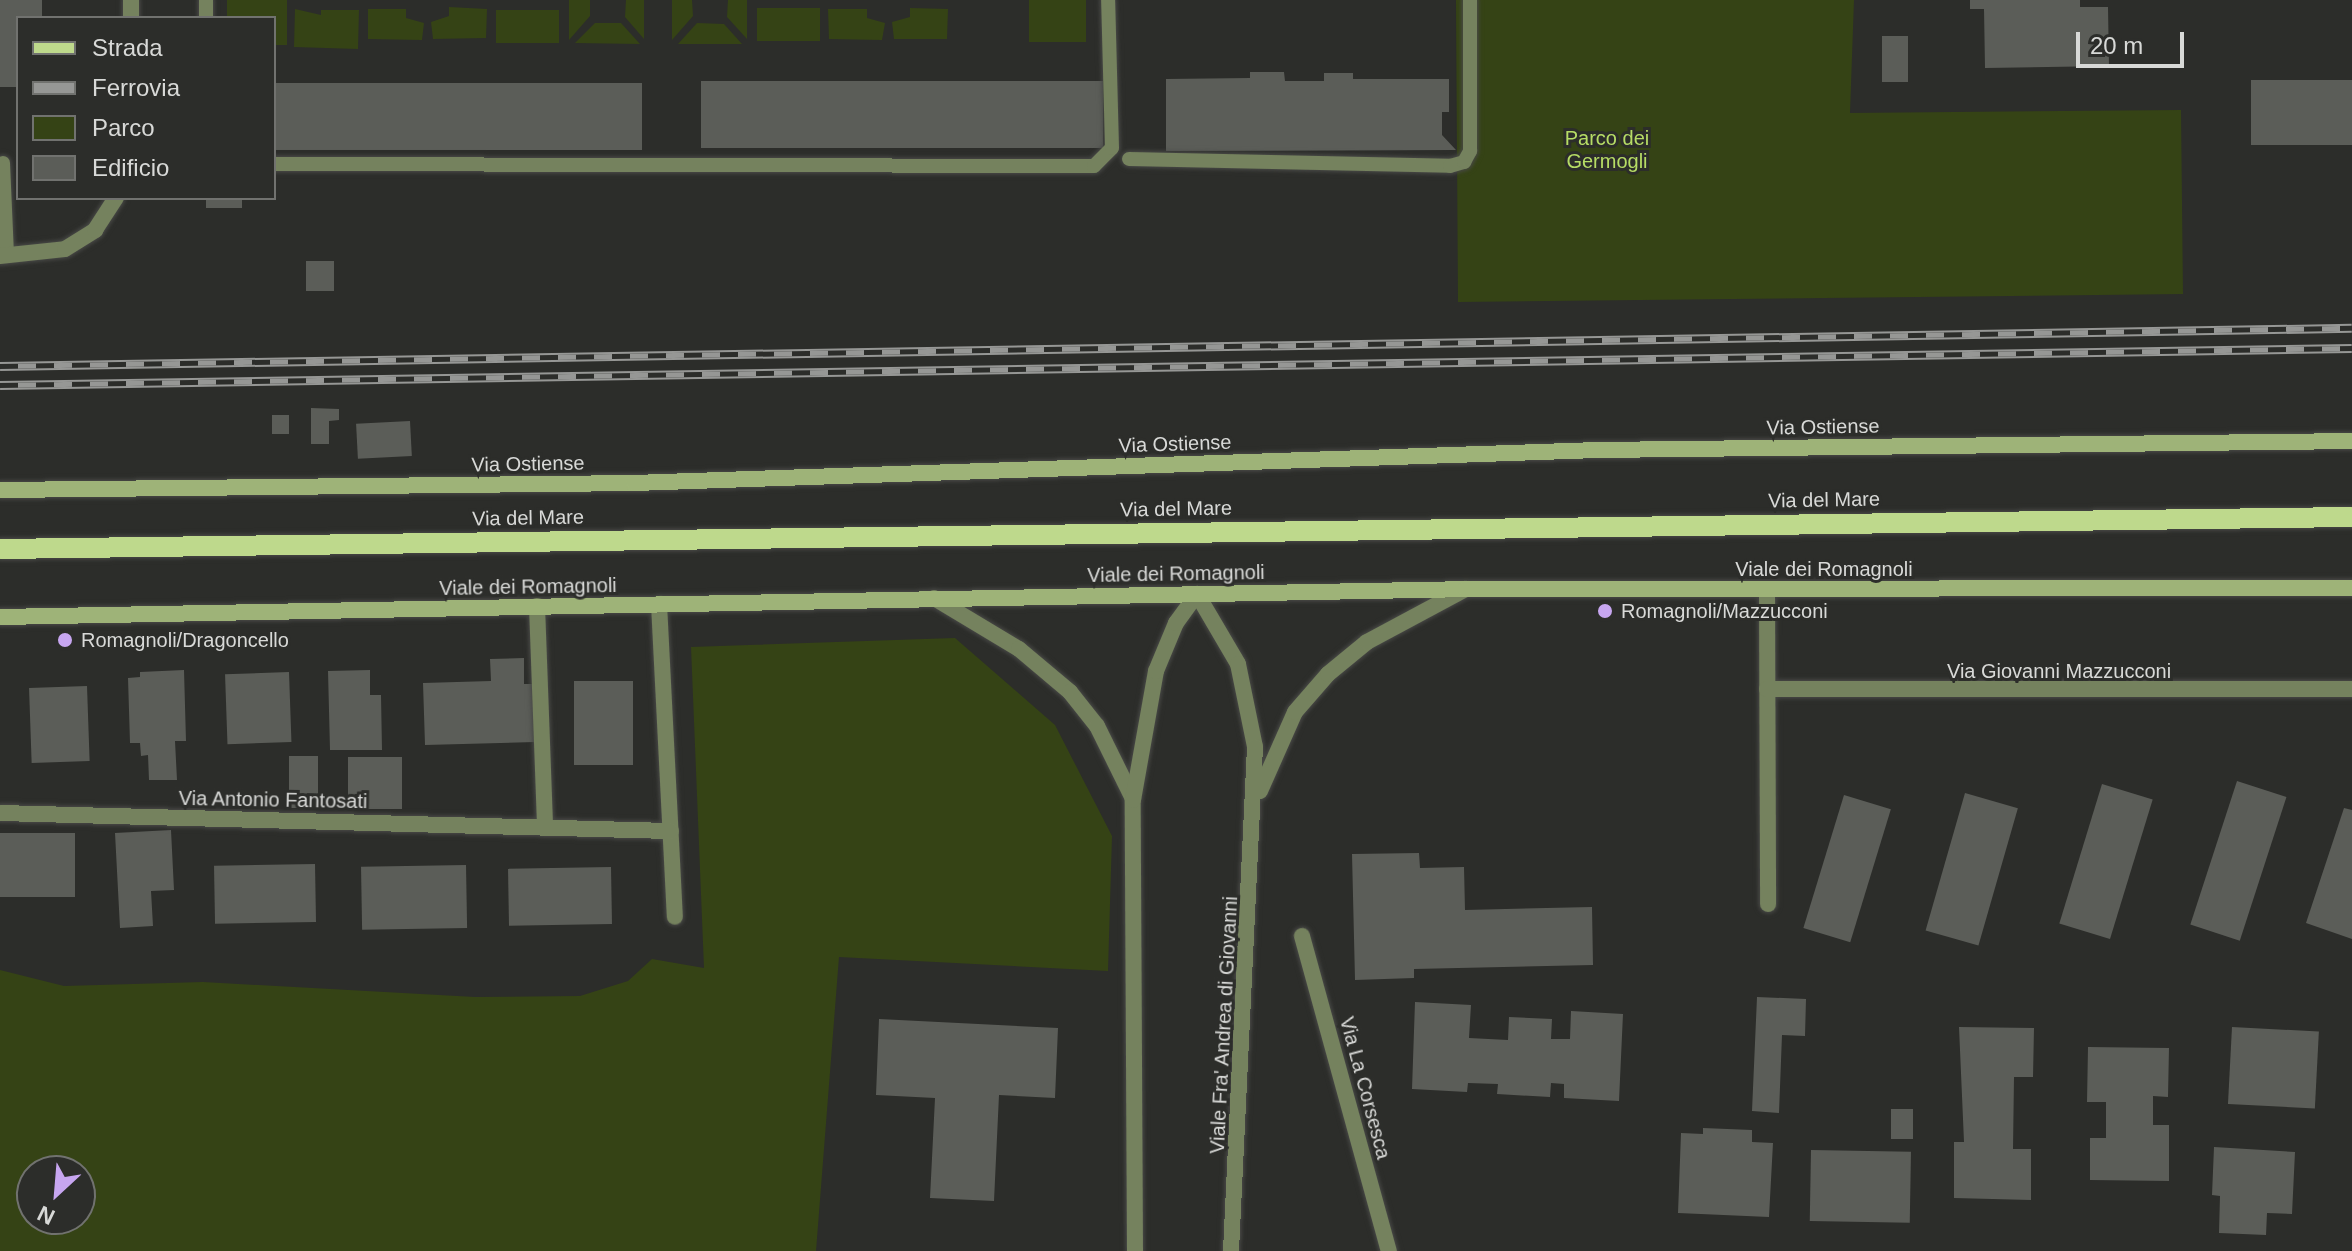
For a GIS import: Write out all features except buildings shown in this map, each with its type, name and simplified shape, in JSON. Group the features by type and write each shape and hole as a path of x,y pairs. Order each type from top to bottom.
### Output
{"main road":[{"name":"Via Ostiense","path":"0,490 634,483 1598,450 2352,441"},
{"name":"Via del Mare","path":"0,549 2352,517"},
{"name":"Viale dei Romagnoli","path":"0,617 1466,589 2352,588"}],"street":[{"path":"4,256 65,249 95,230 115,200"},
{"name":"Viale Fra' Andrea di Giovanni","path":"1256,800 1295,712 1328,674 1367,642 1466,589"},
{"path":"1767,589 1768,904"},
{"path":"1135,1251 1133,800 1156,671 1176,623 1197,594"},
{"name":"Viale Fra' Andrea di Giovanni","path":"1197,594 1227,639 1244,681 1255,747 1256,800 1231,1251"},
{"path":"934,598 1019,649 1070,692 1097,726 1133,800"},
{"path":"659,604 675,917"},
{"path":"537,606 545,827"},
{"name":"Via Giovanni Mazzucconi","path":"1767,689 2352,689"},
{"name":"Via Antonio Fantosati","path":"0,813 671,831"},
{"name":"Via La Corsesca","path":"1302,936 1389,1251"}],"lane":[{"path":"276,164 1094,166 1112,148 1108,0"},
{"path":"1129,159 1450,166 1464,162 1470,151 1470,0"},
{"path":"4,256 7,162"}],"green space":[{"path":"227,0 287,0 287,45 276,45 276,16 227,16"},
{"path":"569,0 590,0 590,16 569,40"},
{"path":"626,0 644,0 644,39 625,17"},
{"path":"672,0 692,0 693,16 672,40"},
{"path":"728,0 747,0 747,39 727,17"},
{"path":"1029,0 1086,0 1086,42 1029,42"},
{"name":"Parco dei Germogli","path":"1456,0 1854,0 1850,113 2181,110 2183,294 1458,302"},
{"path":"449,7 487,9 486,38 433,39 431,22 449,16"},
{"path":"757,8 820,8 820,41 757,41"},
{"path":"910,8 948,9 947,39 894,39 892,22 910,17"},
{"path":"295,9 321,15 321,10 359,10 358,49 294,47"},
{"path":"368,9 406,9 406,18 424,23 422,40 368,39"},
{"path":"828,9 867,9 867,18 885,23 882,40 829,39"},
{"path":"496,10 559,10 559,43 496,43"},
{"path":"595,23 621,23 640,44 575,43"},
{"path":"697,23 724,24 742,44 678,44"},
{"path":"955,638 1055,725 1112,836 1108,971 839,957 816,1251 0,1251 0,970 64,986 203,982 475,997 580,996 628,981 652,959 704,968 691,647"}],"railway":[{"path":"0,366 2352,328"},
{"path":"0,385 2352,348"}],"place":[{"name":"Romagnoli/Mazzucconi","path":"1605,611"},
{"name":"Romagnoli/Dragoncello","path":"65,640"}]}
